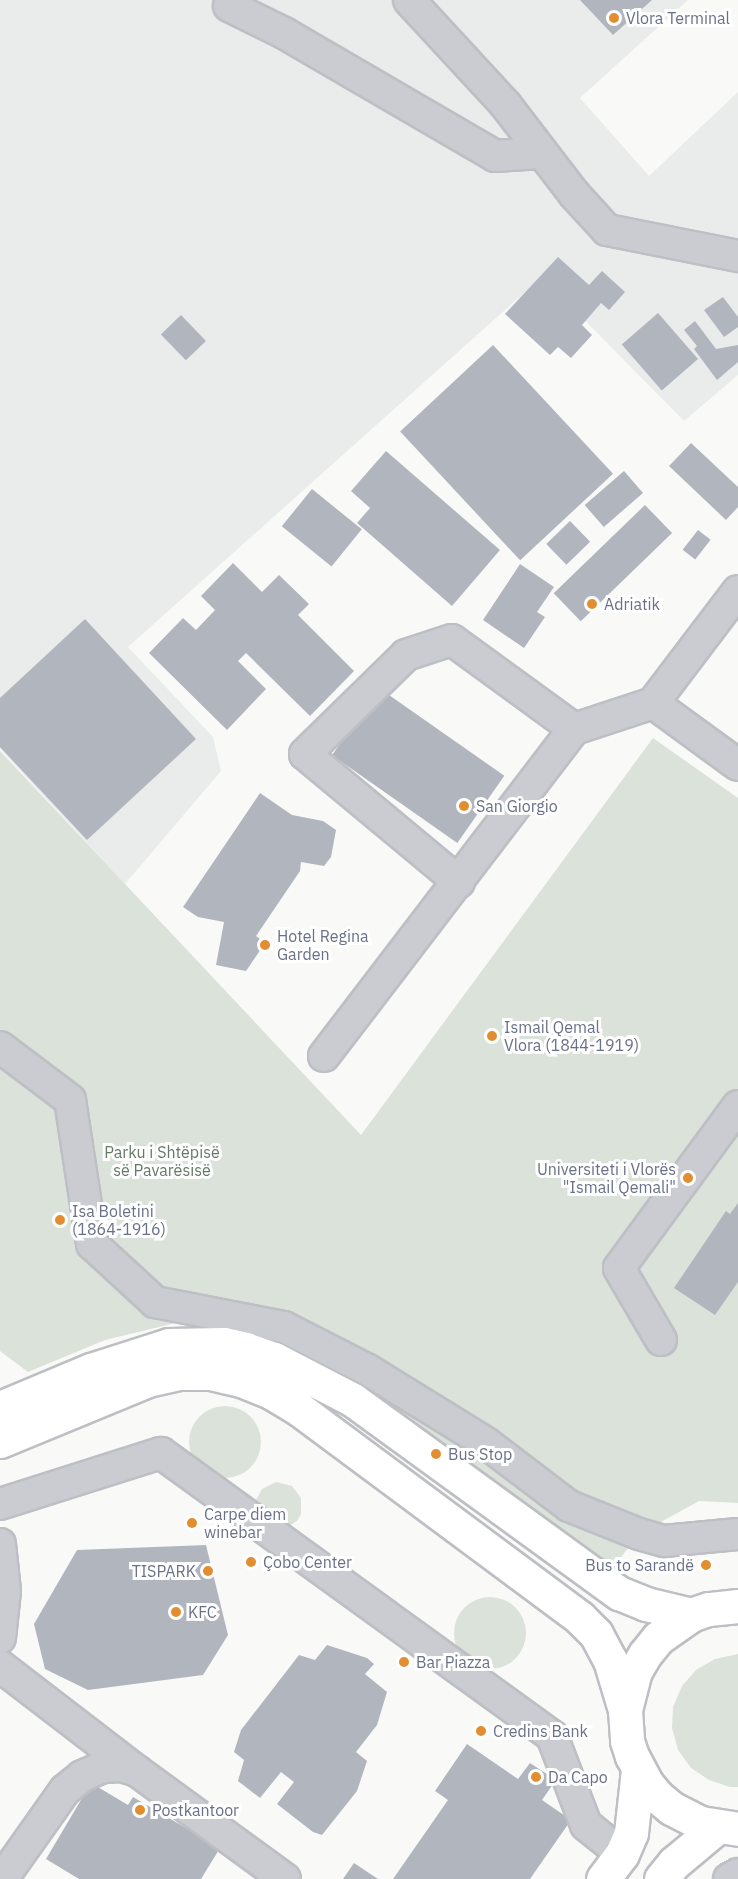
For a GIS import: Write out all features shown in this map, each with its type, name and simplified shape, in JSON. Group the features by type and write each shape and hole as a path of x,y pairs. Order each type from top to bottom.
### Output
{"main road":[{"path":"1,1410 132,1356 169,1346 196,1343 224,1344 245,1349 318,1379 388,1423 605,1584 646,1604 691,1615"},
{"path":"0,1441 148,1380 179,1373 210,1373 241,1380 271,1392 299,1408 580,1618 596,1634 610,1660 625,1710"},
{"path":"727,1828 685,1817 671,1808 647,1785 638,1770 627,1741 625,1710 628,1690 645,1654 658,1638 691,1615 708,1609 738,1606"},
{"path":"613,1866 631,1833 638,1770"},
{"path":"661,1879 674,1863 727,1828"}],"street":[{"path":"409,0 505,104 574,194 607,230 738,256"},
{"path":"229,6 284,33 495,156 542,153"},
{"path":"324,1056 574,729 653,703 738,591"},
{"path":"459,882 306,754 406,655 452,640 574,729"},
{"path":"653,703 738,765"},
{"path":"0,1047 70,1100 92,1244 154,1302 284,1327 336,1356 368,1370 486,1443 569,1506 639,1534 664,1541 738,1534"},
{"path":"661,1340 619,1268 738,1106"},
{"path":"0,1504 161,1453 552,1736 586,1825 613,1866"},
{"path":"0,1544 5,1591 0,1638"},
{"path":"0,1666 137,1771 285,1879"},
{"path":"2,1879 65,1790 82,1776 103,1767 121,1766 137,1771"},
{"path":"729,1879 738,1874"}],"shaded area":[{"path":"0,0 688,0 580,98 649,176 738,92 738,375 684,421 542,277 128,647 213,737 221,771 125,884 0,749"}],"green space":[{"name":"Parku i Shtëpisë së Pavarësisë","path":"653,738 738,798 738,1503 699,1501 639,1534 611,1570 356,1380 273,1338 184,1321 105,1340 28,1372 0,1351 0,751 361,1135"},
{"path":"225,1406 245,1412 255,1422 261,1442 255,1462 245,1472 225,1478 205,1472 195,1462 189,1442 195,1422 205,1412"},
{"path":"276,1482 292,1486 301,1498 301,1514 297,1521 284,1529 256,1510 255,1502 262,1489"},
{"path":"490,1597 510,1603 520,1613 526,1633 520,1653 510,1663 490,1669 470,1663 460,1653 454,1633 460,1613 470,1603"},
{"path":"738,1654 738,1787 730,1787 709,1780 691,1768 678,1750 672,1728 673,1707 682,1686 696,1670 715,1659"}],"building":[{"name":"Vlora Terminal","path":"580,0 652,0 613,35"},
{"path":"558,257 589,285 602,271 625,292 609,310 601,303 582,325 592,335 571,358 558,347 550,355 505,314"},
{"path":"723,297 738,317 738,327 724,337 704,310"},
{"path":"658,313 698,359 662,391 622,344"},
{"path":"181,315 206,341 186,360 161,334"},
{"path":"695,321 716,349 738,345 738,362 717,380 694,349 697,346 684,330"},
{"path":"493,345 613,474 520,560 400,432"},
{"path":"691,443 738,487 738,507 726,520 669,466"},
{"path":"386,451 500,550 452,606 357,523 370,508 351,491"},
{"path":"624,471 643,493 604,527 585,505"},
{"path":"312,489 362,529 332,567 282,526"},
{"path":"645,505 672,533 581,621 554,593"},
{"path":"570,521 590,542 566,565 546,544"},
{"path":"698,530 711,540 695,560 683,550"},
{"path":"233,563 262,592 279,575 309,604 298,615 354,671 310,716 246,653 238,661 266,689 227,730 149,653 183,618 196,630 215,610 201,596"},
{"path":"520,564 554,587 537,612 545,617 524,648 483,620"},
{"path":"85,619 196,739 87,840 0,747 0,698"},
{"path":"379,688 504,776 457,843 332,755"},
{"path":"260,793 292,815 323,821 336,830 331,857 324,866 301,862 300,871 256,936 264,942 263,946 246,971 216,965 224,922 198,917 183,907"},
{"path":"738,1203 738,1282 715,1315 674,1288 726,1211 730,1214"},
{"path":"206,1545 228,1635 203,1675 88,1690 45,1669 34,1624 77,1550"},
{"path":"327,1645 367,1658 374,1664 365,1674 387,1692 377,1725 356,1752 367,1761 357,1791 322,1835 313,1832 277,1804 294,1782 281,1772 260,1798 238,1781 244,1760 234,1752 241,1730 299,1655 315,1660"},
{"path":"467,1744 518,1779 530,1763 556,1780 542,1800 571,1820 530,1879 393,1879 448,1800 435,1791"},
{"path":"91,1783 128,1805 133,1797 220,1848 201,1879 79,1879 46,1859"},
{"path":"354,1863 378,1879 343,1879"}],"place":[{"name":"Vlora Terminal","path":"614,18"},
{"name":"Adriatik","path":"592,604"},
{"name":"San Giorgio","path":"464,806"},
{"name":"Hotel Regina Garden","path":"265,945"},
{"name":"Ismail Qemal Vlora (1844-1919)","path":"492,1036"},
{"name":"Universiteti i Vlorës \"Ismail Qemali\"","path":"688,1178"},
{"name":"Isa Boletini (1864-1916)","path":"60,1220"},
{"name":"Bus Stop","path":"436,1454"},
{"name":"Carpe diem winebar","path":"192,1523"},
{"name":"Çobo Center","path":"251,1562"},
{"name":"Bus to Sarandë","path":"706,1565"},
{"name":"TISPARK","path":"208,1571"},
{"name":"KFC","path":"176,1612"},
{"name":"Bar Piazza","path":"404,1662"},
{"name":"Credins Bank","path":"481,1731"},
{"name":"Da Capo","path":"536,1777"},
{"name":"Postkantoor","path":"140,1810"}]}
